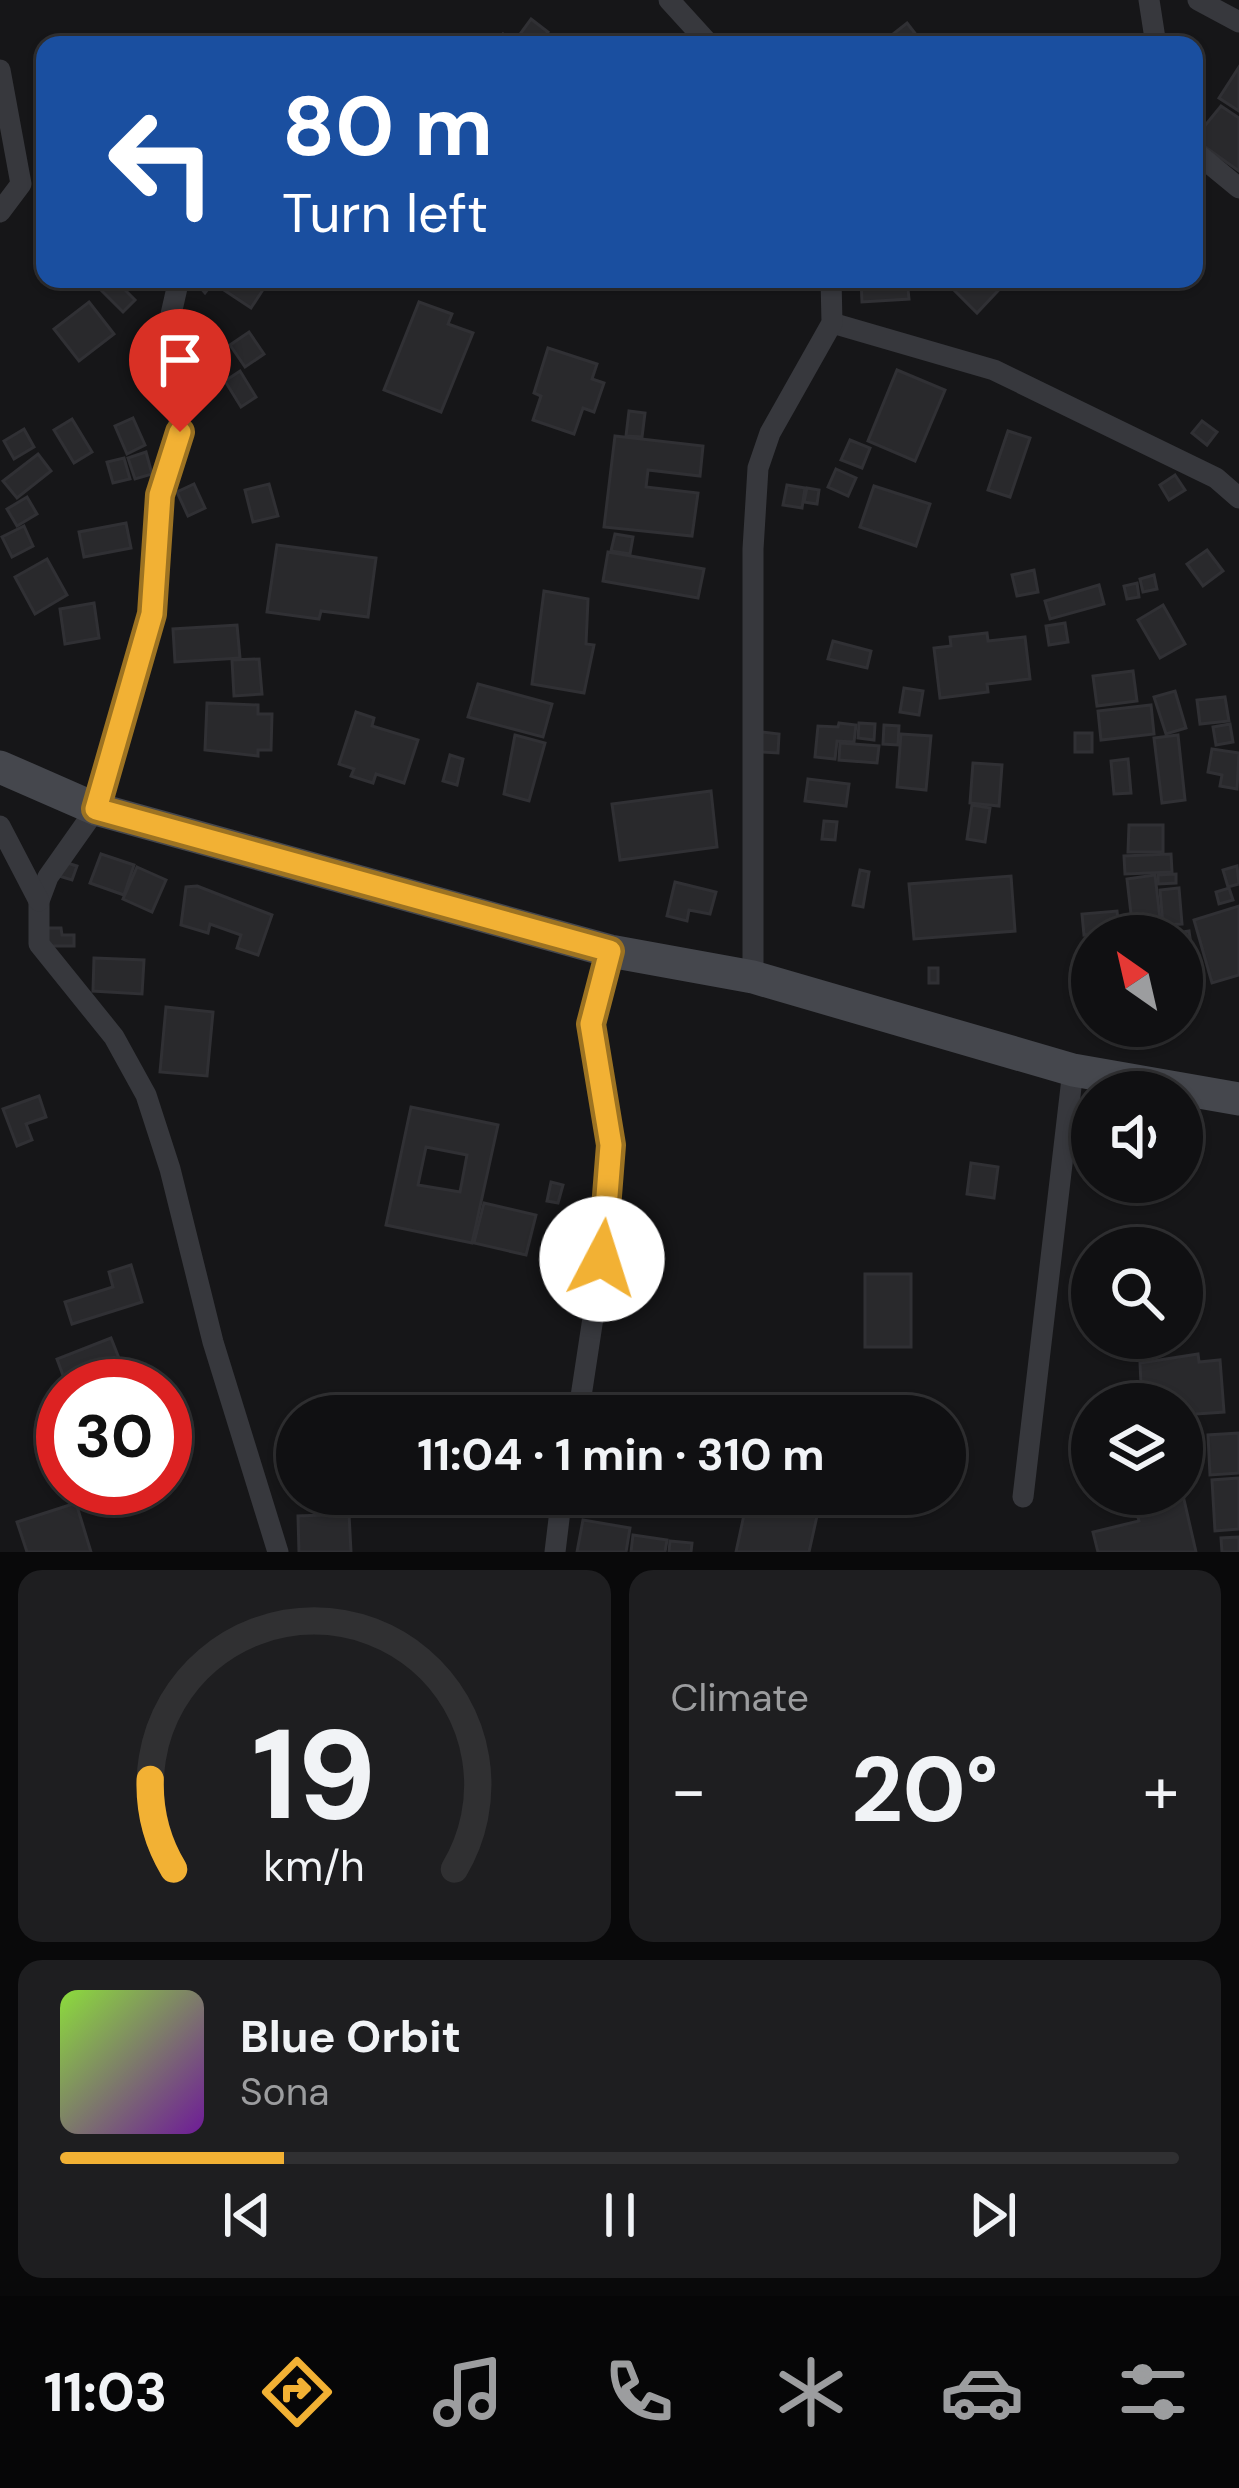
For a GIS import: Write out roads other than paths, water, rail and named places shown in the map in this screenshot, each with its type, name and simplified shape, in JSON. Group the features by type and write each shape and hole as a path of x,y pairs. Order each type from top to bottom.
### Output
{"street":[{"path":"669,0 702,36"},
{"path":"1149,0 1155,36"},
{"path":"1198,0 1239,22"},
{"path":"0,70 21,184 0,212"},
{"path":"1203,158 1239,188"},
{"path":"177,288 169,323 180,432 160,495 152,614 96,809 48,877 39,901 41,952 114,1037 146,1096 170,1169 212,1342 278,1552"},
{"path":"753,977 753,549 758,468 770,433 832,323 831,288"},
{"path":"832,323 1008,376 1216,478 1239,498"},
{"path":"0,767 96,809 610,951 753,977 1072,1070 1239,1099"},
{"path":"0,826 39,901"},
{"path":"581,1395 602,1259 611,1145 591,1024 610,951"},
{"path":"1023,1497 1072,1070"},
{"path":"554,1552 559,1515"}]}
